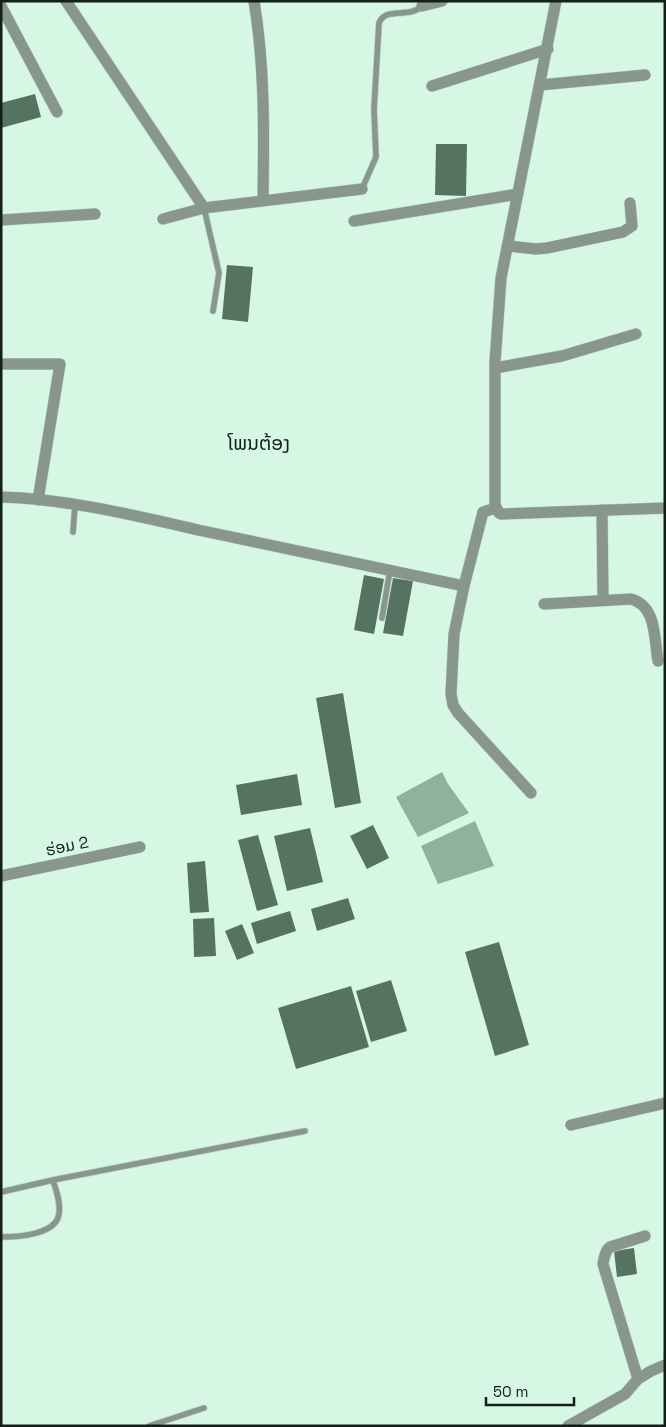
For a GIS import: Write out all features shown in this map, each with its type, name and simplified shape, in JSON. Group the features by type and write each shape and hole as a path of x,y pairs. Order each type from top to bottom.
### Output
{"street":[{"path":"66,1 204,208"},
{"path":"254,1 260,37 264,128 263,200"},
{"path":"422,6 442,1"},
{"path":"556,1 502,278 495,368 496,508 501,514 665,508"},
{"path":"1,6 57,112"},
{"path":"432,86 548,49"},
{"path":"540,85 645,75"},
{"path":"163,219 204,208 362,189"},
{"path":"354,221 518,194"},
{"path":"508,246 536,249 547,248 623,232 632,226 630,203"},
{"path":"1,220 95,214"},
{"path":"495,368 562,356 636,334"},
{"path":"1,364 60,364 38,500"},
{"path":"1,497 75,505 464,586"},
{"path":"496,508 484,512 464,586 454,634 450,679 453,705 458,713 531,793"},
{"path":"602,510 603,600"},
{"path":"544,604 630,599 638,601 651,616 658,661"},
{"path":"652,625 665,626"},
{"name":"ຮ່ອມ 2","path":"1,876 140,847"},
{"path":"571,1125 665,1103"},
{"path":"638,1379 603,1264 607,1250 610,1247 645,1236"},
{"path":"568,1426 625,1394 638,1379 650,1371 665,1365"}],"lane":[{"path":"362,189 376,157 374,109 378,23 386,14 414,13 422,6"},
{"path":"204,208 219,273 213,311"},
{"path":"73,532 75,505"},
{"path":"382,618 390,570"},
{"path":"1,1192 53,1180 304,1131"},
{"path":"1,1238 19,1237 44,1230 55,1223 59,1216 59,1204 53,1180"},
{"path":"149,1426 204,1408"}],"shaded area":[{"path":"442,772 448,784 469,813 418,837 396,797"},
{"path":"475,821 494,866 438,884 421,846"}],"building":[{"path":"35,94 41,117 1,128 1,103"},
{"path":"436,144 467,144 466,196 435,195"},
{"path":"227,265 253,267 248,322 222,319"},
{"path":"364,575 384,579 374,634 354,630"},
{"path":"393,578 413,581 403,636 383,633"},
{"path":"343,693 361,803 335,808 316,698"},
{"path":"297,774 302,805 241,815 236,785"},
{"path":"373,825 389,858 367,869 350,836"},
{"path":"310,828 323,882 287,891 274,836"},
{"path":"258,835 278,905 257,911 238,840"},
{"path":"205,861 209,912 190,913 187,863"},
{"path":"348,898 355,919 317,931 311,909"},
{"path":"290,911 296,931 257,944 251,923"},
{"path":"214,918 216,956 194,957 193,919"},
{"path":"242,924 254,953 237,960 225,931"},
{"path":"499,942 529,1045 495,1056 465,952"},
{"path":"391,980 407,1031 371,1042 356,991"},
{"path":"351,986 369,1047 296,1069 278,1008"},
{"path":"634,1248 637,1274 617,1277 614,1251"}],"district":[{"name":"ໂພນຕ້ອງ","path":"259,443"}]}
